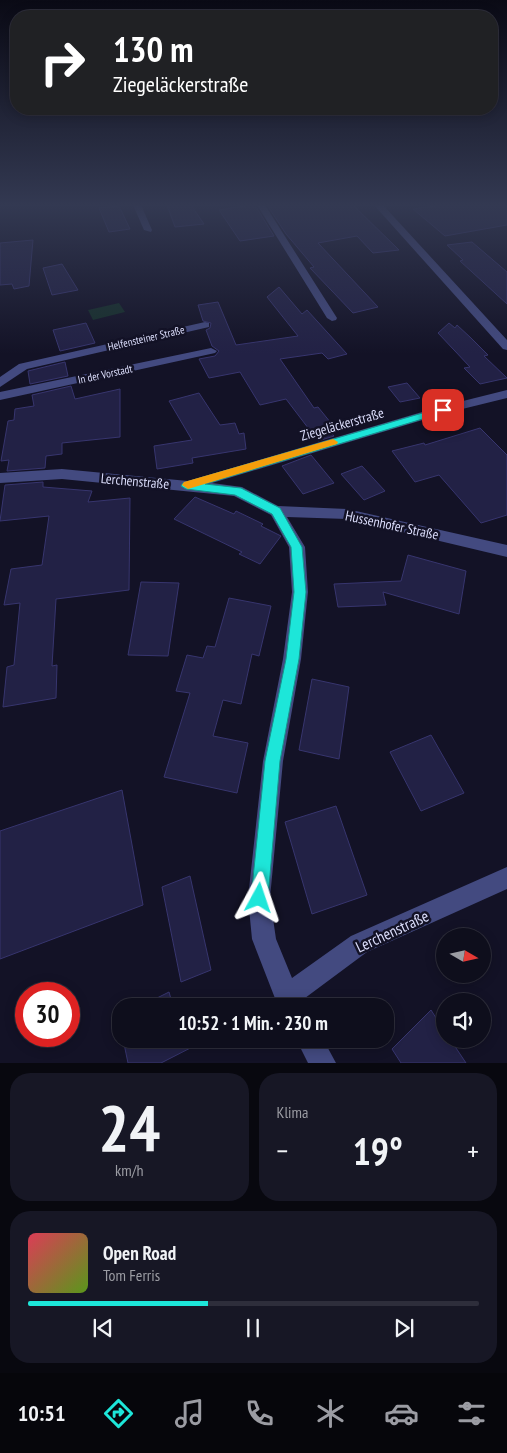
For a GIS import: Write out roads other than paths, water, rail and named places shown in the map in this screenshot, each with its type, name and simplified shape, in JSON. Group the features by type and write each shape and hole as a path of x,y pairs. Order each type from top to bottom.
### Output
{"street":[{"path":"292,255 332,318"},
{"path":"423,255 507,347"},
{"name":"Helfensteiner Straße","path":"88,352 205,325"},
{"name":"In der Vorstadt","path":"0,396 211,351"},
{"name":"In der Vorstadt","path":"0,383 23,366 88,352"},
{"name":"Ziegeläckerstraße","path":"186,486 443,410 507,394"},
{"name":"Lerchenstraße","path":"0,478 62,474 237,491 276,511 297,547 300,592 292,659 273,761 259,898 264,939 287,998"},
{"name":"Hussenhofer Straße","path":"276,511 347,514 507,551"},
{"name":"Lerchenstraße","path":"294,998 359,944 507,878"},
{"path":"314,1048 323,1063"}]}
